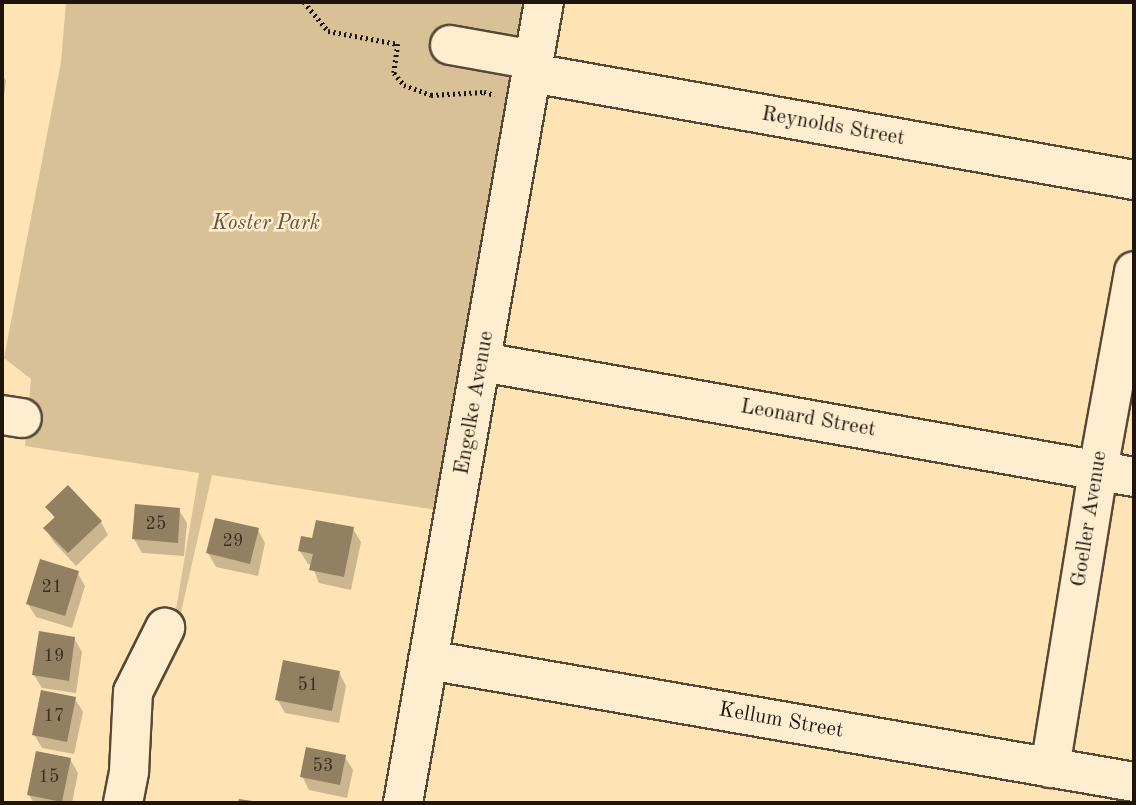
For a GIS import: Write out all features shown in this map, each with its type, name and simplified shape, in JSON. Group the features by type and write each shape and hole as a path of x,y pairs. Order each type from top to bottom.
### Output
{"street":[{"name":"Engelke Avenue","path":"403,803 544,2"},
{"name":"Reynolds Street","path":"447,57 530,81 1134,180"},
{"name":"Goeller Avenue","path":"1051,768 1116,474 1134,271"},
{"name":"Leonard Street","path":"482,362 1116,474"},
{"path":"123,803 129,771 132,692 164,628"},
{"name":"Kellum Street","path":"428,660 1134,782"}],"path":[{"path":"304,2 328,31 398,44 394,73 404,85 417,92 445,97 484,92 530,81"}],"green space":[{"name":"Koster Park","path":"66,2 524,2 443,511 212,475 180,617 175,615 199,473 25,446 31,379 4,358 61,62"}],"building":[{"path":"68,485 102,521 68,553 43,528 55,517 45,507"},
{"path":"135,504 180,508 178,543 132,539"},
{"path":"215,518 259,528 250,564 206,553"},
{"path":"316,520 354,527 344,577 309,570 313,554 298,551 301,536 312,538"},
{"path":"40,559 79,571 65,616 26,604"},
{"path":"39,631 75,637 69,681 32,675"},
{"path":"283,660 340,671 332,711 275,700"},
{"path":"41,690 76,697 67,742 32,735"},
{"path":"306,747 346,755 340,785 300,777"},
{"path":"36,751 71,758 62,802 27,795"},
{"path":"239,799 259,802 259,803 238,803"}]}
